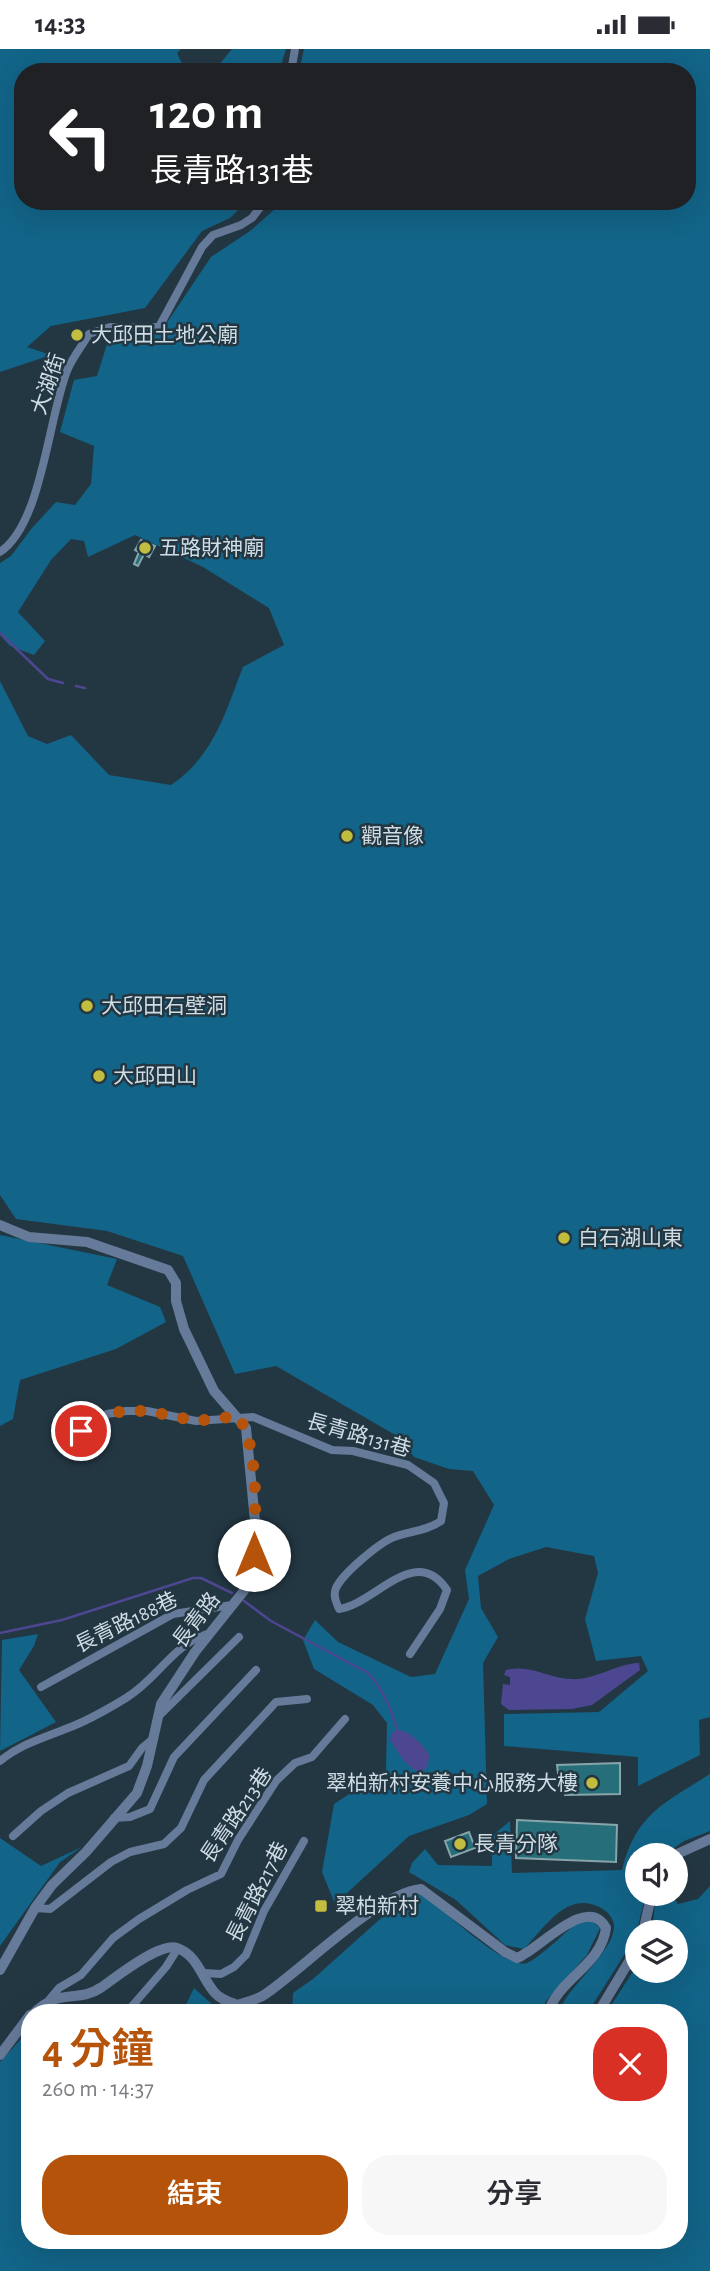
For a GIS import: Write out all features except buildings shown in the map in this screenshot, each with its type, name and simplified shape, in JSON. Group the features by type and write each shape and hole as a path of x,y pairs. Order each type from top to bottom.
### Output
{"street":[{"name":"大湖街","path":"0,552 12,544 36,497 44,455 67,369 89,334 110,327 159,327 202,247 213,235 241,225 258,210"},
{"name":"長青路","path":"0,1225 29,1237 87,1242 168,1270 176,1283 176,1301 184,1329 214,1391 246,1428 250,1453 254,1555 252,1577 243,1593 210,1633 161,1704 140,1788 36,1908 0,1970"},
{"name":"長青路131巷","path":"61,1443 107,1414 148,1411 196,1421 238,1416 253,1417 332,1450 353,1451 408,1465 434,1483 444,1503 441,1521 432,1528 385,1541 348,1573 335,1589 335,1599 339,1609 352,1608 399,1576 415,1573 443,1583 447,1590 440,1609 410,1654"},
{"name":"長青路188巷","path":"41,1688 173,1614 232,1605"},
{"path":"0,1761 15,1748 70,1727 125,1699 144,1685 191,1639 210,1633"},
{"path":"159,1716 239,1637"},
{"path":"114,1818 130,1817 150,1808 174,1757 256,1670"},
{"path":"36,1908 50,1909 111,1862 130,1852 164,1844 181,1828 204,1780 254,1723 276,1702 307,1699"},
{"name":"長青路213巷","path":"49,2000 59,1988 81,1975 113,1938 187,1890 221,1874 237,1840 276,1781 295,1763 312,1757 345,1719"},
{"path":"13,1836 41,1811 68,1793 129,1766 142,1748 154,1738"},
{"path":"688,1849 710,1839"},
{"name":"長青路217巷","path":"204,1973 221,1974 234,1967 246,1955 264,1912 304,1841"},
{"path":"241,2004 262,1997 366,1917 402,1893 421,1889 505,1952 517,1958 530,1953 558,1929 582,1917 590,1915 602,1921 606,1927 601,1946 588,1964 563,1988 553,2004"},
{"path":"134,2004 166,1967 178,1948"},
{"path":"44,2004 68,1994 88,1995 163,1949 178,1948 204,1973 211,1988 235,2004"},
{"path":"603,2004 625,1968"},
{"path":"0,2055 21,2028"}],"shaded area":[{"path":"0,49 181,49 177,53 182,63 14,63 14,210 238,210 230,218 202,231 145,308 51,326 27,347 51,355 0,372"},
{"path":"232,49 286,49 282,63 220,63"},
{"path":"304,49 710,49 710,1717 699,1720 700,1755 638,1786 638,1757 504,1746 504,1714 599,1712 648,1671 641,1656 596,1661 585,1619 598,1573 594,1556 546,1547 509,1559 478,1576 481,1608 498,1637 483,1663 487,1804 469,1815 409,1836 335,1904 322,1872 334,1804 386,1770 387,1723 373,1705 314,1669 303,1640 315,1620 338,1642 411,1677 435,1674 469,1599 465,1570 494,1505 473,1471 449,1469 414,1457 397,1436 276,1366 235,1374 183,1256 107,1231 16,1219 0,1195 0,681 28,736 47,744 71,735 109,775 171,785 198,761 208,747 224,717 243,667 284,645 269,608 203,567 135,535 88,557 84,541 71,539 51,560 18,612 45,641 34,655 10,646 0,635 0,563 11,556 56,502 75,505 91,484 94,446 60,432 74,380 97,376 108,341 162,330 211,257 250,231 274,210 696,210 696,63 301,63"},
{"path":"0,1235 117,1259 107,1285 160,1307 166,1322 116,1349 20,1380 13,1419 0,1426"},
{"path":"38,1634 19,1670 56,1722 0,1751 2,1640"},
{"path":"639,1663 640,1670 592,1705 572,1709 509,1710 501,1704 503,1684 510,1685 510,1677 504,1675 506,1670 523,1669 579,1679"},
{"path":"397,1730 412,1736 430,1756 426,1769 417,1772 404,1761 390,1740 392,1733"},
{"path":"710,1774 710,1831 681,1843 632,1843 654,1811"},
{"path":"510,1821 512,1873 622,1870 625,1860 625,1906 643,1906 640,1920 625,1920 625,1954 593,2004 562,2004 609,1942 614,1931 613,1921 607,1912 586,1903 565,1908 547,1923 524,1949 505,1945 456,1900 409,1872 412,1863 425,1849 438,1865 492,1866 492,1836"},
{"path":"0,1838 41,1866 82,1847 60,1862 0,1946"},
{"path":"710,1886 710,2271 0,2271 0,2062 21,2039 21,2249 688,2249 688,2004 612,2004 626,1983 688,1983 688,1920 653,1920 655,1906 688,1906 688,1902 698,1899"},
{"path":"422,1893 489,1948 517,1963 533,1960 582,1918 590,1919 600,1928 587,1955 545,2004 292,2004 293,1993 313,1979 407,1895"},
{"path":"194,1988 212,2004 186,2004"}],"waterway":[{"path":"0,633 48,679 63,683"},
{"path":"76,686 85,688"},
{"path":"0,1633 62,1620 193,1578 201,1578 232,1593"},
{"path":"244,1601 271,1621 368,1673 386,1700 397,1730"}],"place":[{"name":"大邱田土地公廟","path":"77,335"},
{"name":"五路財神廟","path":"145,548"},
{"name":"觀音像","path":"347,836"},
{"name":"大邱田石壁洞","path":"87,1006"},
{"name":"大邱田山","path":"99,1076"},
{"name":"白石湖山東","path":"564,1238"},
{"name":"翠柏新村安養中心服務大樓","path":"592,1783"},
{"name":"長青分隊","path":"460,1844"},
{"name":"翠柏新村","path":"321,1906"}],"route":[{"path":"81,1431 107,1414 126,1411 148,1411 196,1421 238,1416 246,1428 248,1439 255,1521 254,1555"}]}
